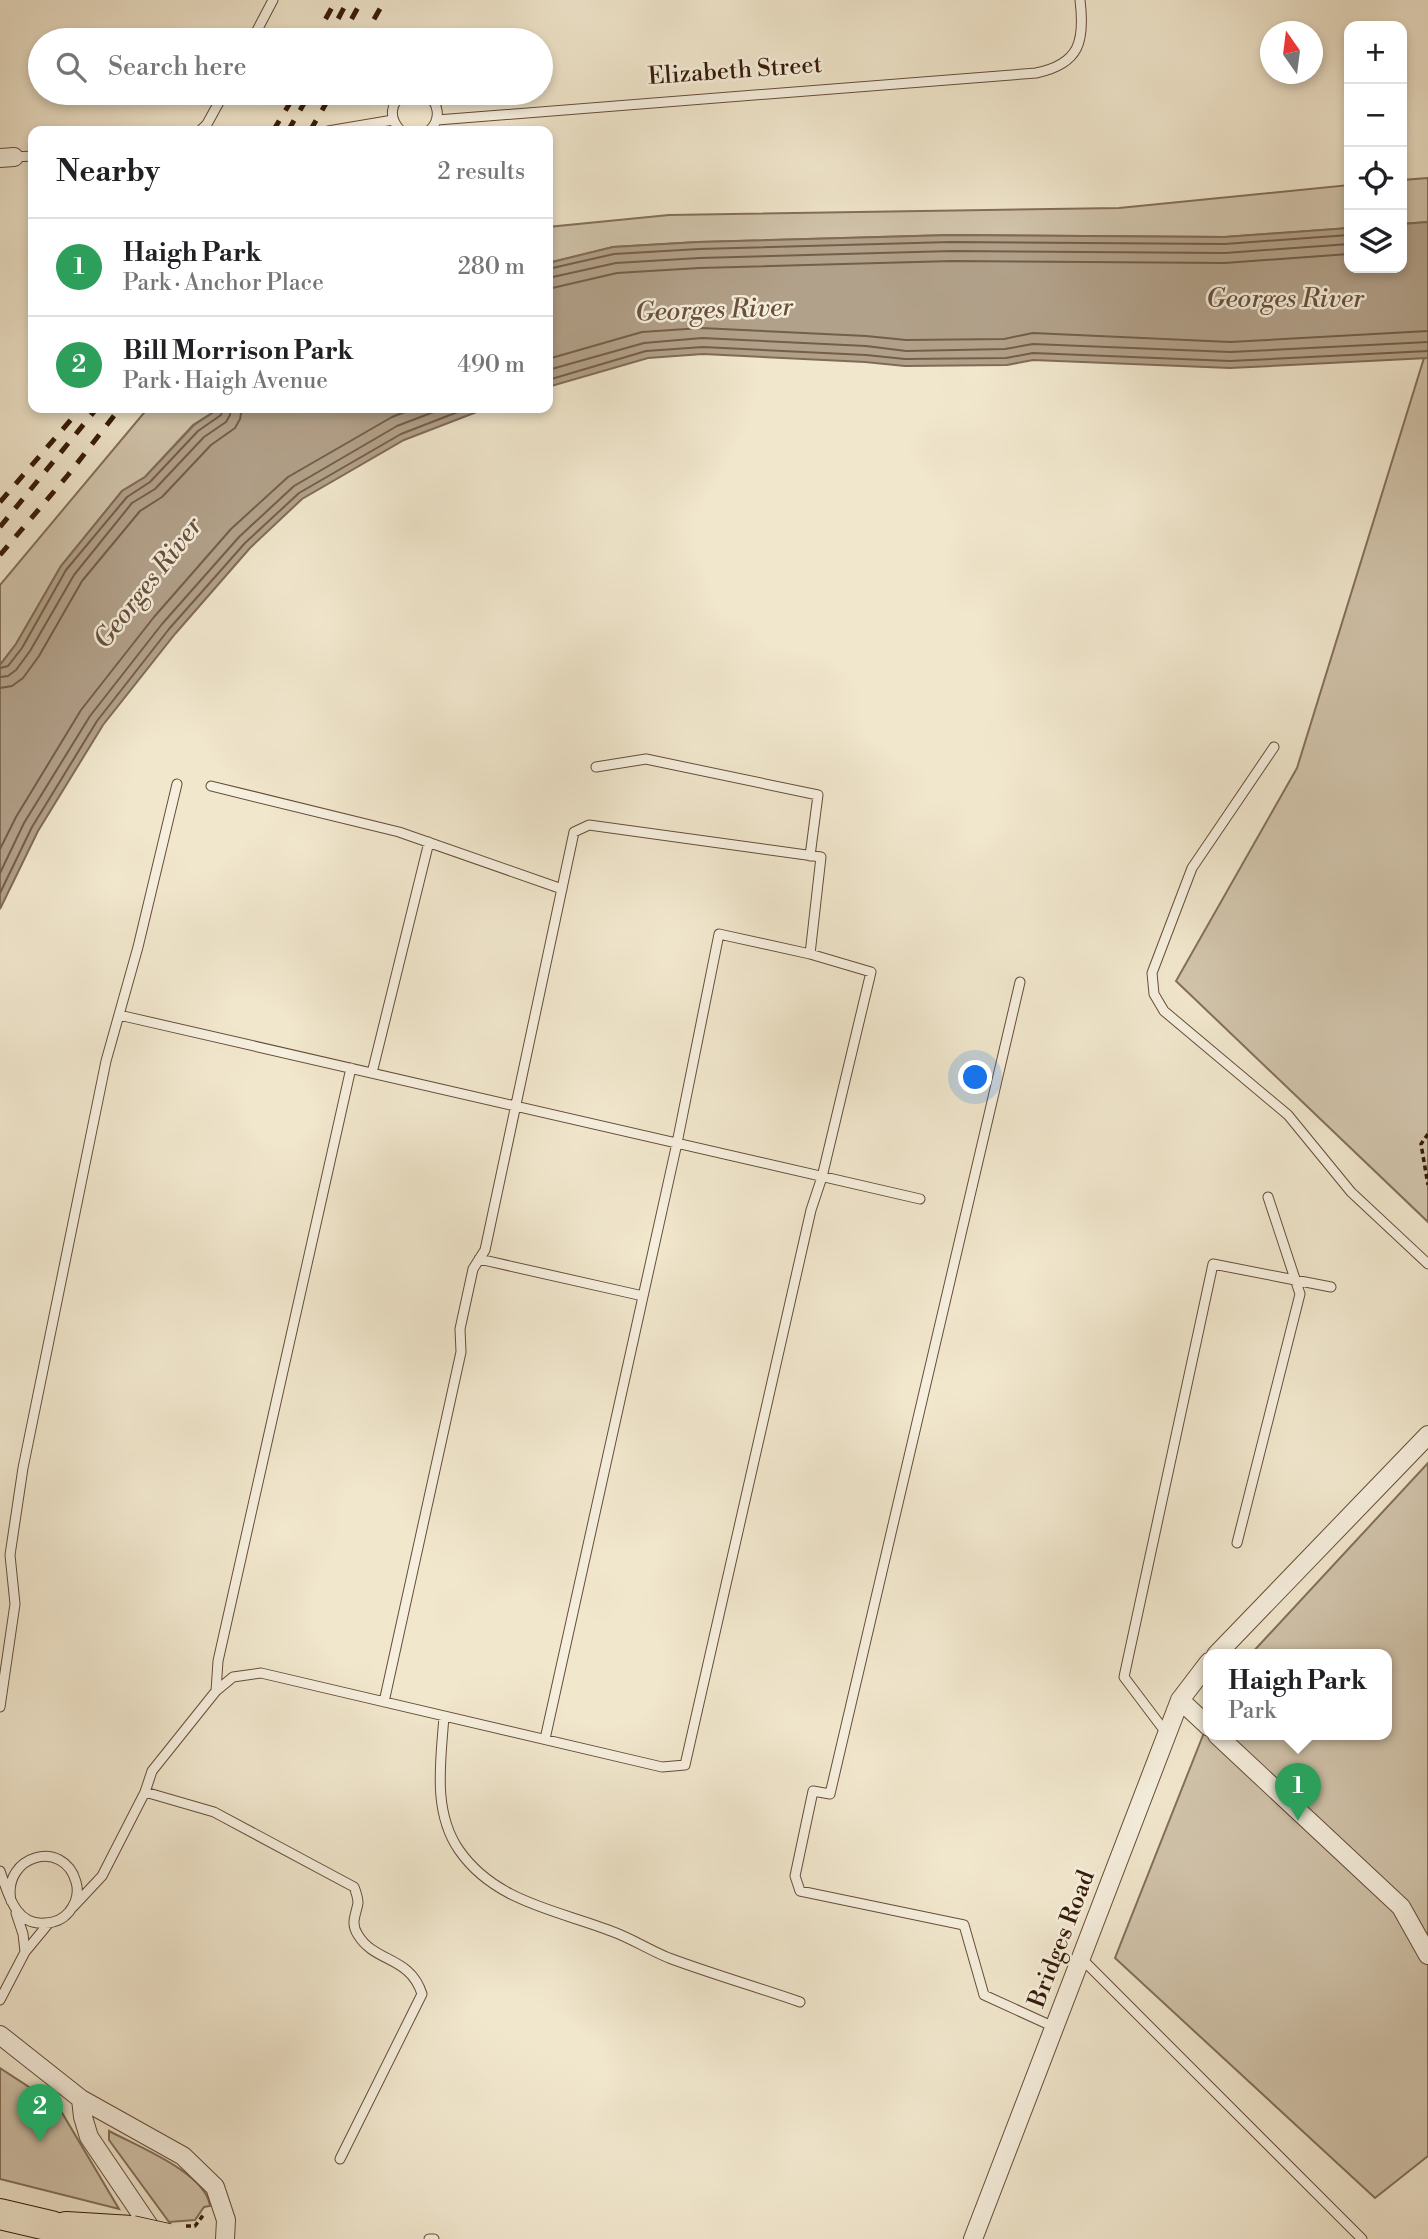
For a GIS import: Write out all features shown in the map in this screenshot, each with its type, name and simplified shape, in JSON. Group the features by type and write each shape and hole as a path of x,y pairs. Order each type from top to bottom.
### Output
{"highway":[{"path":"0,2214 86,2239"},
{"path":"51,2227 145,2235 175,2232"}],"street":[{"path":"1222,1649 1428,1435"},
{"name":"Bridges Road","path":"973,2239 1180,1700 1203,1670"},
{"path":"1180,1700 1203,1721"},
{"path":"1222,1740 1401,1907 1428,1955"},
{"path":"0,2035 81,2099 183,2156 215,2187 226,2220 225,2239"},
{"path":"81,2099 89,2137 145,2235"}],"lane":[{"path":"258,28 273,0"},
{"name":"Elizabeth Street","path":"437,120 1036,73 1063,65 1074,54 1080,39 1080,0"},
{"path":"205,126 217,105"},
{"path":"394,105 393,120 397,126"},
{"path":"433,126 437,120 436,105"},
{"path":"357,126 393,120"},
{"path":"7,158 28,156"},
{"path":"1274,747 1192,868 1152,973 1154,994 1164,1011 1288,1115 1351,1192 1428,1264"},
{"path":"596,767 646,759 818,795 810,856"},
{"path":"0,1707 15,1604 10,1555 23,1468 106,1061 138,947 177,783"},
{"path":"211,786 399,832 562,889"},
{"path":"384,1702 460,1352 460,1329 473,1269 485,1250 574,832 589,825 821,858 810,954"},
{"path":"372,1073 429,842"},
{"path":"0,2000 25,1952 49,1923 67,1915 102,1876 145,1792 152,1771 216,1691 233,1677 261,1673 662,1767 684,1765 811,1210 822,1177 871,972 810,954 719,934 677,1143 545,1739"},
{"path":"1020,982 830,1794 813,1791 795,1876 800,1891 964,1926 985,1995 1054,2027"},
{"path":"119,1015 920,1199"},
{"path":"216,1691 218,1661 351,1068"},
{"path":"1237,1543 1300,1294 1268,1197"},
{"path":"479,1259 643,1296"},
{"path":"1167,1734 1124,1677 1213,1264 1331,1287"},
{"path":"444,1716 440,1780 443,1813 458,1850 487,1881 534,1905 612,1931 668,1957 800,2002"},
{"path":"145,1792 214,1812 354,1887 358,1900 353,1921 358,1935 368,1947 412,1973 418,1982 422,1994 340,2159"},
{"path":"49,1923 30,1921 13,1905 9,1892 13,1874 27,1861 45,1856 64,1863 75,1878 77,1888 73,1907"},
{"path":"0,1871 23,1934 25,1952"},
{"path":"1081,1958 1362,2239"}],"path":[{"path":"1428,1134 1421,1144 1428,1185"},
{"path":"175,2232 195,2226 205,2212"}],"shaded area":[{"path":"1428,178 1428,222 1407,224 1407,180"},
{"path":"1344,186 1344,228 1225,237 951,235 698,242 613,247 553,262 553,227 669,215 1119,208"},
{"path":"1424,358 1428,358 1428,1222 1176,981 1297,768"},
{"path":"144,413 212,413 193,425 145,477 122,491 61,566 16,644 0,665 0,585"},
{"path":"1428,1463 1428,2156 1375,2198 1115,1958 1203,1735 1203,1740 1392,1740 1392,1649 1256,1649"},
{"path":"0,2068 58,2106 119,2209 0,2179"},
{"path":"109,2131 184,2172 206,2194 210,2206 204,2207 195,2220 169,2222 109,2140"}],"water":[{"name":"Georges River","path":"1428,222 1428,358 1230,368 1033,360 1007,365 905,366 703,354 648,358 553,386 553,262 613,247 951,235 1224,237 1344,228 1344,273 1407,273 1407,224"},
{"name":"Georges River","path":"212,413 474,413 404,440 302,499 250,548 175,634 103,725 38,831 0,909 0,665 16,644 61,566 122,491 145,477 194,425"}],"railway":[{"path":"321,28 336,0"},
{"path":"333,28 348,0"},
{"path":"347,28 362,0"},
{"path":"369,28 385,0"},
{"path":"276,126 289,105"},
{"path":"291,126 303,105"},
{"path":"313,126 325,105"},
{"path":"0,502 77,413"},
{"path":"0,527 93,413"},
{"path":"0,555 116,413"}],"place":[{"name":"Haigh Park","path":"1298,1821"},
{"name":"Bill Morrison Park","path":"40,2142"}]}
